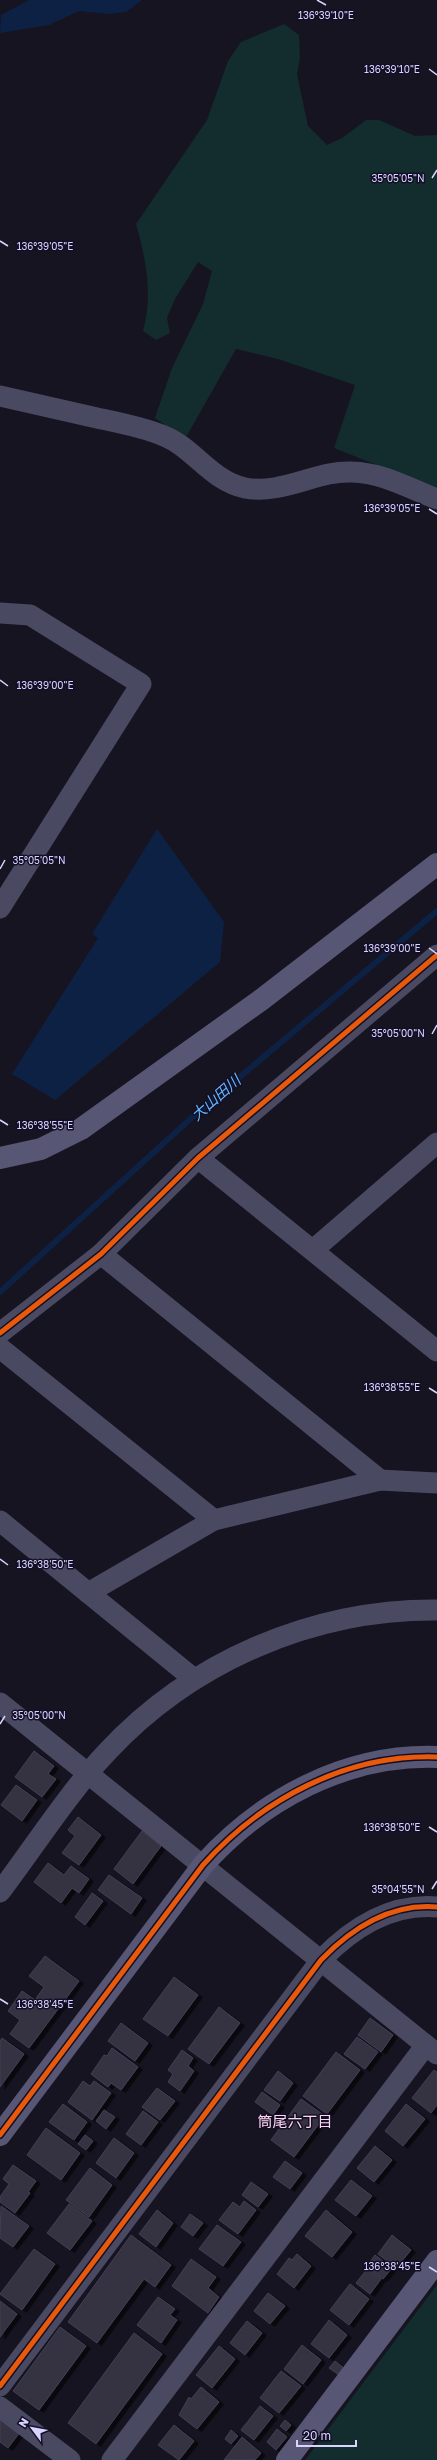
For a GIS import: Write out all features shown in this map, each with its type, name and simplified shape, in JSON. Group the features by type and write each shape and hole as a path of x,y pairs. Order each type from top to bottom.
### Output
{"street":[{"path":"0,396 140,427 166,436 190,453 208,470 227,482 244,488 263,489 290,485 351,472 397,481 437,500"},
{"path":"0,613 30,615 141,684 0,908"},
{"path":"0,1158 41,1149 81,1129 261,1000 437,864"},
{"path":"0,1334 101,1254 198,1158 437,955"},
{"path":"313,1250 437,1143"},
{"path":"198,1158 435,1346"},
{"path":"101,1254 380,1480"},
{"path":"0,1348 214,1520"},
{"path":"88,1592 214,1520 380,1480 437,1483"},
{"path":"0,1522 194,1679"},
{"path":"0,1892 106,1753 141,1718 194,1679 261,1645 320,1625 373,1613 437,1610"},
{"path":"0,1703 432,2050 112,2460"},
{"path":"0,2135 203,1865 224,1841 273,1804 303,1787 351,1767 375,1762 437,1757"},
{"path":"0,2386 321,1960 341,1939 359,1926 375,1919 416,1908 437,1907"},
{"path":"287,2460 437,2261"},
{"path":"0,2407 70,2460"}],"green space":[{"path":"284,24 299,35 300,58 297,74 308,126 327,145 342,138 366,120 379,120 415,136 437,135 437,489 334,448 355,385 278,359 236,349 185,439 155,418 172,368 203,304 212,271 198,262 175,299 167,318 170,333 156,340 143,331 148,304 148,290 143,251 136,224 207,120 228,61 241,42"},
{"path":"437,2285 437,2460 305,2460"}],"water":[{"path":"29,0 142,0 126,12 109,14 79,11 49,25 0,33 1,15"},
{"path":"157,829 224,922 220,962 55,1100 12,1074 98,938 92,934"}],"building":[{"path":"34,1751 54,1766 48,1774 56,1779 42,1797 15,1777"},
{"path":"16,1785 37,1800 22,1821 1,1805"},
{"path":"78,1817 101,1835 79,1865 62,1853 75,1836 68,1830"},
{"path":"142,1831 161,1846 133,1884 114,1869"},
{"path":"48,1863 64,1875 71,1866 89,1879 79,1893 72,1888 61,1903 34,1882"},
{"path":"109,1875 142,1898 131,1914 98,1890"},
{"path":"92,1893 103,1901 85,1925 75,1917"},
{"path":"45,1956 79,1981 29,2048 10,2034 20,2020 8,2011 22,1991 35,2000 44,1987 29,1976"},
{"path":"174,1977 198,1995 168,2036 143,2019"},
{"path":"219,2007 240,2023 209,2064 188,2049"},
{"path":"370,2018 393,2035 381,2052 358,2035"},
{"path":"121,2023 148,2043 135,2061 108,2041"},
{"path":"357,2037 378,2052 365,2069 344,2054"},
{"path":"2,2038 24,2054 0,2087 0,2041"},
{"path":"112,2048 138,2067 121,2090 111,2083 108,2087 91,2074 104,2055 107,2056"},
{"path":"182,2050 193,2058 188,2066 194,2071 180,2091 168,2082 173,2074 168,2070"},
{"path":"336,2052 360,2070 327,2114 303,2096"},
{"path":"434,2070 437,2072 437,2105 431,2113 412,2098"},
{"path":"278,2071 293,2083 280,2101 264,2090"},
{"path":"83,2081 90,2086 94,2081 111,2093 92,2120 68,2102"},
{"path":"157,2088 175,2101 160,2120 142,2107"},
{"path":"262,2092 280,2105 273,2115 255,2102"},
{"path":"301,2099 325,2116 294,2157 271,2140"},
{"path":"63,2104 87,2122 74,2140 49,2122"},
{"path":"406,2104 425,2119 403,2146 385,2131"},
{"path":"104,2110 115,2117 106,2129 96,2121"},
{"path":"143,2111 158,2122 141,2145 126,2134"},
{"path":"46,2128 80,2153 61,2180 27,2155"},
{"path":"85,2135 93,2141 86,2150 78,2144"},
{"path":"114,2138 134,2153 116,2178 96,2163"},
{"path":"375,2146 392,2160 374,2182 357,2168"},
{"path":"285,2161 302,2173 290,2189 273,2177"},
{"path":"13,2165 36,2181 28,2192 30,2193 15,2213 0,2202 0,2197 9,2184 3,2179"},
{"path":"90,2168 112,2185 89,2217 66,2200"},
{"path":"351,2180 372,2196 356,2216 335,2200"},
{"path":"251,2182 268,2194 258,2207 242,2195"},
{"path":"244,2201 256,2210 238,2234 219,2220 233,2202 240,2207"},
{"path":"69,2204 92,2221 70,2250 47,2233"},
{"path":"1,2206 29,2226 13,2247 0,2238"},
{"path":"157,2210 173,2223 156,2247 139,2234"},
{"path":"326,2210 352,2232 332,2257 305,2236"},
{"path":"190,2214 203,2223 193,2236 181,2227"},
{"path":"217,2225 241,2242 223,2266 199,2249"},
{"path":"131,2235 171,2265 155,2287 144,2279 97,2343 68,2322"},
{"path":"392,2235 411,2250 396,2268 378,2254"},
{"path":"34,2249 55,2264 22,2310 0,2294"},
{"path":"297,2254 311,2266 294,2288 277,2274 289,2258 292,2260"},
{"path":"375,2255 392,2268 383,2279 367,2266"},
{"path":"191,2259 216,2277 208,2288 219,2297 208,2313 172,2286"},
{"path":"368,2268 381,2279 370,2294 356,2283"},
{"path":"350,2284 369,2299 349,2325 330,2310"},
{"path":"268,2293 285,2306 270,2324 254,2311"},
{"path":"158,2297 175,2309 170,2315 177,2320 161,2343 137,2325"},
{"path":"0,2301 17,2314 0,2337"},
{"path":"329,2320 347,2335 329,2358 311,2344"},
{"path":"247,2321 262,2333 245,2355 230,2343"},
{"path":"60,2327 86,2346 39,2410 13,2391"},
{"path":"134,2333 162,2354 96,2444 68,2423"},
{"path":"302,2345 321,2360 303,2384 284,2369"},
{"path":"219,2346 235,2359 212,2388 196,2375"},
{"path":"335,2361 345,2369 339,2375 329,2368"},
{"path":"281,2371 301,2386 279,2413 260,2398"},
{"path":"201,2387 219,2402 197,2429 179,2415 189,2397 191,2399"},
{"path":"260,2406 273,2416 254,2440 241,2430"},
{"path":"0,2418 20,2432 8,2448 0,2442"},
{"path":"285,2420 291,2425 286,2431 280,2426"},
{"path":"174,2425 194,2441 179,2460 158,2445"},
{"path":"277,2429 287,2437 276,2450 267,2442"},
{"path":"231,2430 238,2436 231,2444 225,2439"},
{"path":"242,2437 261,2453 255,2460 224,2460"}],"waterway":[{"name":"大山田川","path":"0,1292 197,1113 437,911"}],"cycle path":[{"path":"0,1333 101,1254 198,1158 437,955"},
{"path":"0,2135 203,1865 226,1841 279,1801 308,1785 339,1772 370,1763 403,1758 437,1757"},
{"path":"0,2386 321,1960 333,1948 359,1928 373,1920 404,1909 437,1907"}],"district":[{"name":"筒尾六丁目","path":"295,2122"}]}
